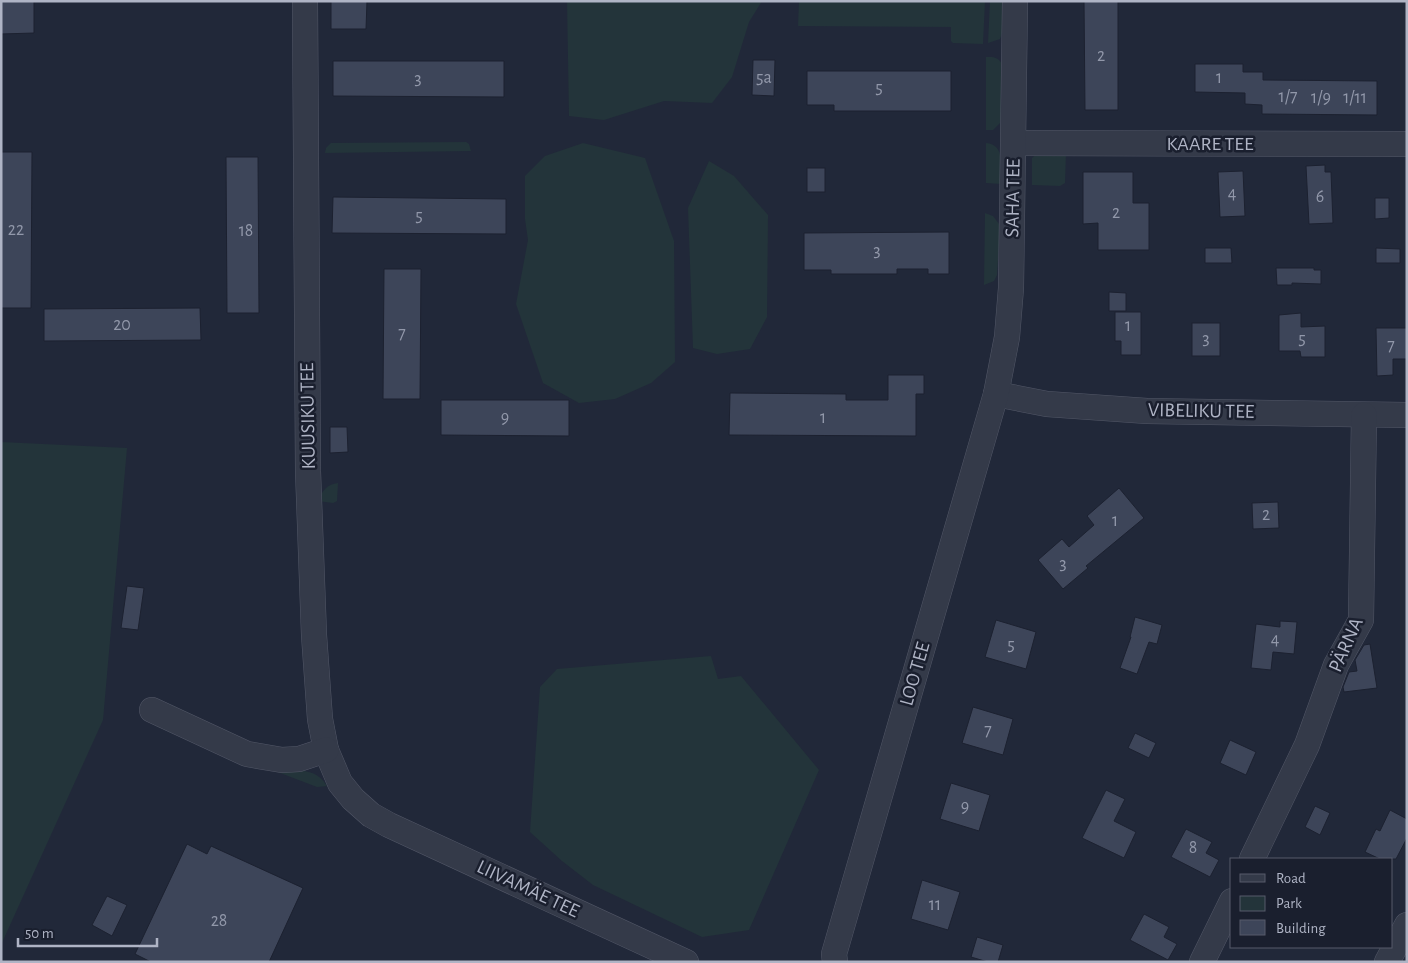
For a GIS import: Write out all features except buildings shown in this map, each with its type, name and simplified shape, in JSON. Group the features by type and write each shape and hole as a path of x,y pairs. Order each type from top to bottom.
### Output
{"street":[{"name":"KUUSIKU TEE","path":"305,1 308,471 314,636 320,719 326,750 340,783 353,799 371,814"},
{"name":"SAHA TEE","path":"996,394 1007,337 1011,288 1015,1"},
{"name":"KAARE TEE","path":"1014,143 1407,144"},
{"name":"VIBELIKU TEE","path":"996,394 1047,404 1147,411 1407,416"},
{"name":"LOO TEE","path":"833,959 996,394"},
{"name":"PÄRNA","path":"1252,858 1307,745 1336,665 1362,620 1364,414"},
{"path":"152,710 254,755 282,760 299,759 326,750"},
{"name":"LIIVAMÄE TEE","path":"371,814 390,825 686,962"},
{"path":"1202,962 1230,905"},
{"path":"1387,962 1407,925"}],"green space":[{"path":"567,1 762,1 749,22 732,77 712,103 664,101 604,120 569,116"},
{"path":"799,1 985,1 983,44 953,43 951,41 951,27 798,26"},
{"path":"990,1 1003,1 1003,30 1000,39 988,43"},
{"path":"986,57 996,58 1002,64 1001,117 1000,123 993,130 986,130"},
{"path":"466,142 469,144 471,151 325,153 326,148 331,143"},
{"path":"583,143 645,158 674,241 675,362 651,383 615,399 579,403 543,383 516,304 528,240 525,219 525,176 545,156"},
{"path":"986,143 992,144 1000,153 1002,165 1001,184 986,183"},
{"path":"1039,152 1066,152 1065,183 1060,186 1032,185 1032,158"},
{"path":"709,161 734,176 768,215 767,317 750,349 717,354 693,348 688,208"},
{"path":"985,213 993,216 999,224 1000,231 997,275 994,281 984,285"},
{"path":"1,442 127,448 103,720 1,945"},
{"path":"338,483 337,501 333,503 318,501 325,489"},
{"path":"711,656 718,679 741,676 819,770 749,930 702,937 593,885 562,861 530,832 540,687 557,669"},
{"path":"298,770 311,772 317,775 327,786 317,787 275,771"}]}
